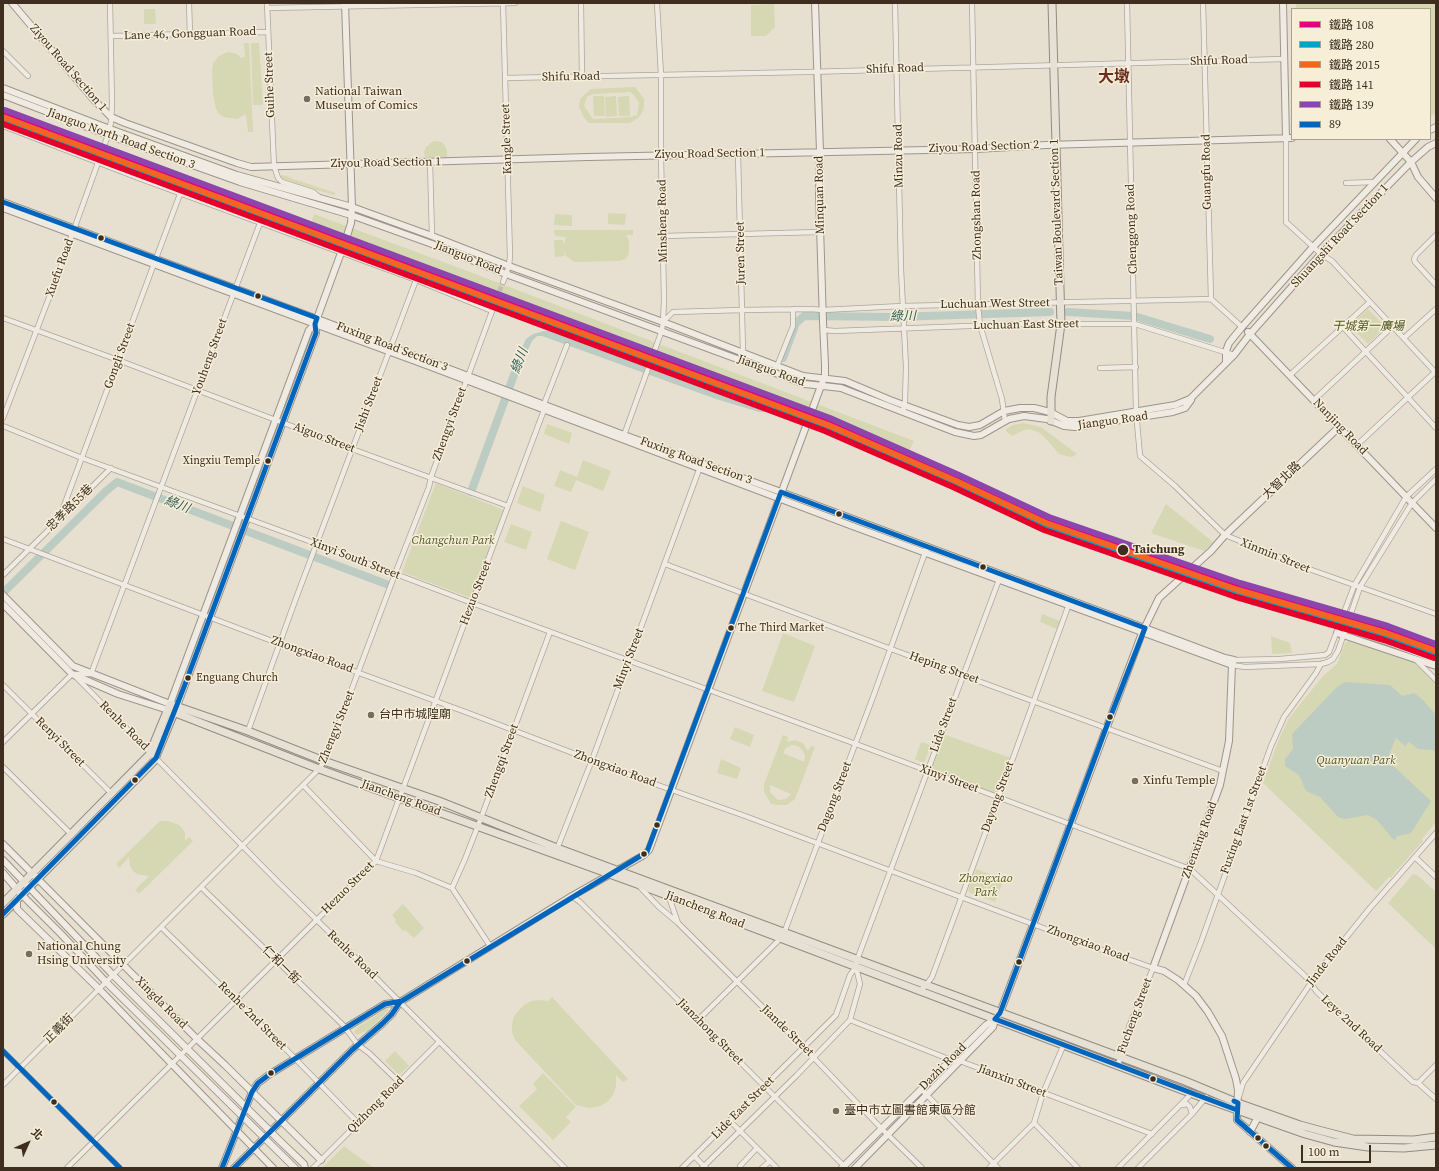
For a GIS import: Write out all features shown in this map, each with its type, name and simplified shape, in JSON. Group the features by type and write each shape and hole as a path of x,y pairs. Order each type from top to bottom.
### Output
{"main road":[{"name":"Taiwan Boulevard Section 1","path":"1051,421 1051,397 1061,322 1052,3"},
{"name":"Jiancheng Road","path":"172,708 248,731 324,761 439,801 609,874 669,897 856,963 926,985 998,1016"},
{"name":"Jiancheng Road","path":"172,708 319,769 477,827 617,870 782,936"},
{"path":"3,914 18,895 24,882 35,876 154,755 172,708"},
{"path":"3,903 29,888 35,876 71,834 114,796"},
{"name":"Jiancheng Road","path":"856,963 920,990 998,1016 1118,1061 1210,1092 1258,1117 1312,1136 1354,1145 1398,1148 1436,1146"},
{"name":"Jiancheng Road","path":"1118,1061 1206,1098 1354,1139 1414,1140 1436,1137"}],"street":[{"name":"Ziyou Road Section 1","path":"12,3 94,100 111,117 237,163 251,166 820,152"},
{"name":"Xuefu Road","path":"3,418 37,331 109,132 112,104 110,3"},
{"path":"190,3 190,35"},
{"name":"Kangle Street","path":"503,3 510,256 506,274"},
{"path":"267,5 515,3"},
{"path":"581,3 582,77"},
{"name":"Minsheng Road","path":"624,437 662,330 663,322 661,75 657,3"},
{"name":"Minquan Road","path":"400,1002 572,896 647,852 824,378 825,365 820,232 820,152 815,3"},
{"name":"Minzu Road","path":"895,3 902,308 904,326"},
{"name":"Zhongshan Road","path":"972,3 978,305 980,322"},
{"name":"Chenggong Road","path":"1127,3 1136,414 1140,456"},
{"name":"Guangfu Road","path":"1203,3 1210,299"},
{"path":"1283,3 1284,59 1289,138 1286,222 1321,254 1332,261 1436,372 1357,445"},
{"name":"Guihe Street","path":"267,5 274,166"},
{"path":"242,520 309,330 316,321 341,253 346,239 351,215 348,64 345,5"},
{"name":"Lane 46, Gongguan Road","path":"111,36 268,32"},
{"path":"3,51 28,76"},
{"name":"Shifu Road","path":"505,78 817,72 1284,59"},
{"name":"Jianguo North Road Section 3","path":"3,88 109,132"},
{"name":"Jianguo North Road Section 3","path":"3,95 109,132 240,182 351,215"},
{"path":"3,126 180,194 416,280 492,311"},
{"name":"Jianguo Road","path":"109,132 237,175 352,207 744,352 777,366 809,377 845,381 904,406 958,425 969,427 980,425 1004,411 1028,408 1050,412 1064,420 1071,421 1136,414"},
{"name":"Ziyou Road Section 2","path":"820,152 976,149 1055,145 1289,138"},
{"path":"1391,140 1411,162 1418,177 1436,198"},
{"name":"Shuangshi Road Section 1","path":"1242,328 1313,247 1415,140"},
{"name":"Shuangshi Road Section 1","path":"1234,355 1250,334 1321,254 1411,162 1428,148 1436,144"},
{"name":"Juren Street","path":"738,154 744,352"},
{"path":"430,162 432,236"},
{"path":"274,166 278,178 282,182 313,192 323,200"},
{"path":"1346,183 1375,182"},
{"name":"Gongli Street","path":"59,519 180,194"},
{"name":"Fuxing Road Section 3","path":"3,202 73,231"},
{"name":"Fuxing Road Section 3","path":"3,208 73,231 155,261 1069,603 1225,658 1233,663"},
{"name":"Jianguo Road","path":"351,215 432,244 506,274 662,330 805,384 841,388 955,432 974,436 987,432 1013,417 1024,416 1051,421 1064,426 1075,427 1183,406 1234,355"},
{"name":"Youheng Street","path":"124,586 260,223"},
{"path":"663,236 820,232"},
{"path":"1436,235 1416,255 1414,259 1436,285"},
{"path":"503,282 506,274"},
{"name":"Jishi Street","path":"280,644 416,280"},
{"path":"1210,299 1242,328 1229,343 1226,351 1226,363"},
{"name":"Luchuan West Street","path":"663,322 673,312 793,309 823,316 902,308 1210,299"},
{"path":"1290,375 1370,302"},
{"name":"Zhengyi Street","path":"99,989 319,769 324,761 359,672 388,590 429,487 431,477 495,303"},
{"path":"1404,338 1436,308"},
{"path":"777,366 793,326 793,309"},
{"name":"Aiguo Street","path":"3,318 508,506"},
{"path":"172,708 203,614 283,422 316,332 316,321"},
{"path":"980,322 1002,399 1005,421"},
{"name":"Luchuan East Street","path":"823,330 835,331 980,322 1022,324 1061,322 1135,324 1226,351 1234,355"},
{"path":"903,412 906,368 904,326"},
{"path":"1343,326 1436,428"},
{"path":"1314,400 1393,326"},
{"name":"Nanjing Road","path":"1242,328 1250,334 1290,375 1436,528"},
{"name":"Hezuo Street","path":"67,1168 376,861 567,345"},
{"path":"1100,368 1136,367"},
{"name":"Xinyi South Street","path":"3,426 242,520 317,544 708,690"},
{"name":"大智北路","path":"1144,630 1161,596 1211,551 1225,535 1339,427"},
{"name":"Xinmin Street","path":"1140,456 1175,486 1225,535 1357,587 1436,614"},
{"name":"Minyi Street","path":"556,851 592,760 700,466"},
{"name":"忠孝路55巷","path":"3,575 112,468"},
{"path":"1233,663 1245,667 1321,664 1328,662 1335,657 1341,631 1357,587 1406,497 1436,469"},
{"path":"1357,587 1412,503 1436,479"},
{"path":"172,708 210,617 237,532"},
{"name":"Zhongxiao Road","path":"3,539 124,586 359,672 1094,947 1164,971 1184,985 1196,996 1208,1012 1222,1036 1237,1084 1238,1106"},
{"name":"Dagong Street","path":"698,1020 782,936 856,744 927,549"},
{"name":"Heping Street","path":"665,564 1223,771"},
{"name":"Lide Street","path":"804,1048 836,1015 1000,577"},
{"path":"3,742 72,674 91,674 124,586"},
{"name":"Jiancheng Road","path":"4,596 72,666 172,708"},
{"name":"Dayong Street","path":"920,990 932,977 1069,603"},
{"name":"Jiancheng Road","path":"3,604 72,674 118,694 172,708"},
{"name":"Dazhi Road","path":"855,1168 993,1027 1144,630"},
{"path":"1341,631 1436,666"},
{"path":"1341,631 1388,642 1436,660"},
{"path":"1233,663 1325,655 1330,650 1341,631"},
{"name":"Zhengqi Street","path":"452,888 481,818 550,632"},
{"path":"248,731 280,644"},
{"path":"1414,658 1436,680"},
{"name":"Zhenxing Road","path":"1153,968 1214,804 1223,771 1228,741 1233,663"},
{"name":"Fuxing East 1st Street","path":"1184,985 1279,728 1284,717 1321,664"},
{"name":"Renhe Road","path":"72,674 565,1168"},
{"name":"Renyi Street","path":"3,685 114,796"},
{"name":"Xinyi Street","path":"708,690 1190,869"},
{"path":"3,767 71,834"},
{"path":"303,785 376,861 416,873 452,888 490,946"},
{"name":"Jinde Road","path":"1238,1106 1243,1083 1310,984 1366,913 1416,858 1436,833"},
{"name":"Xingda Road","path":"3,844 197,1039 321,1160"},
{"path":"1416,858 1436,877"},
{"name":"Xingda Road","path":"3,860 113,975 304,1164 305,1168"},
{"name":"Leye 2nd Road","path":"1190,869 1305,976 1317,992 1399,1069 1413,1082 1418,1082 1436,1099"},
{"name":"Xingda Road","path":"3,873 18,895 295,1168"},
{"path":"637,884 659,907 678,923"},
{"name":"仁和一街","path":"201,887 345,1029 358,1045 369,1053 399,1082"},
{"path":"669,897 680,894"},
{"name":"Xingda Road","path":"18,895 17,909 99,989 273,1168"},
{"name":"Jianzhong Street","path":"572,896 580,902 844,1167"},
{"name":"Jiande Street","path":"669,897 678,923 922,1168"},
{"name":"Renhe 2nd Street","path":"161,927 296,1059 358,1123"},
{"path":"814,1058 850,1020 860,984 856,963"},
{"name":"Fucheng Street","path":"1118,1061 1153,968"},
{"name":"正義街","path":"3,1085 99,989"},
{"path":"222,1168 252,1092 261,1081 385,1004 400,1002"},
{"path":"234,1168 281,1120 392,1014 400,1002"},
{"name":"Dazhi Road","path":"844,1167 950,1060 986,1025 998,1016"},
{"name":"Jianxin Street","path":"850,1020 950,1060 960,1061 1152,1134"},
{"path":"989,1168 1034,1124 1043,1093 1065,1041"},
{"name":"Qizhong Road","path":"313,1168 439,1042"},
{"name":"Lide East Street","path":"682,1168 804,1048"},
{"path":"3,1051 120,1168"},
{"name":"Lide East Street","path":"704,1167 739,1130 814,1058"},
{"path":"1418,1082 1436,1065"},
{"path":"921,1089 998,1168"},
{"path":"1138,1168 1192,1114 1210,1092"},
{"path":"1118,1168 1182,1105 1192,1093"},
{"path":"1182,1105 1187,1104 1190,1107 1192,1114"},
{"path":"1238,1106 1237,1120 1292,1168"},
{"path":"1250,1132 1258,1117"},
{"path":"730,1121 777,1168"},
{"path":"1034,1124 1078,1168"},
{"path":"740,1166 757,1148"},
{"path":"694,1156 704,1167"},
{"path":"762,1168 770,1161"}],"green space":[{"path":"1296,3 1436,3 1436,113 1431,116 1431,8 1296,8"},
{"path":"774,4 775,27 766,36 751,36 751,5"},
{"path":"144,9 155,9 156,24 144,24"},
{"path":"244,43 249,43 253,132 248,132 246,114 237,119 224,117 219,114 216,109 213,94 213,63 219,56 228,52 237,54 241,58 245,57"},
{"path":"251,43 259,43 263,105 253,105"},
{"path":"635,87 644,99 642,113 638,118 630,123 589,123 584,118 579,107 580,99 591,89","holes":["630,92 639,103 637,115 631,117 593,119 584,106 587,97 593,94"]},
{"path":"593,96 604,96 605,116 594,116"},
{"path":"616,96 617,116 606,117 605,97"},
{"path":"629,96 630,116 619,116 618,97"},
{"path":"432,142 442,142 445,146 447,157 425,157 424,152 426,147"},
{"path":"280,175 336,193 334,195 288,182"},
{"path":"608,213 626,214 625,225 608,224"},
{"path":"314,214 914,441 908,453 830,419 543,308 311,225"},
{"path":"555,214 572,215 572,226 554,225"},
{"path":"554,230 633,230 633,235 626,235 629,241 629,253 625,259 619,261 574,262 565,255 564,251 564,256 555,257 554,240 563,240 564,245 566,237 555,236"},
{"name":"干城第一廣場","path":"1368,309 1386,327 1368,344 1350,326"},
{"path":"1023,423 1041,427 1077,454 1072,457 1059,454 1040,433 1030,429 1024,430 1012,436 1006,431 1006,429 1013,425"},
{"path":"547,424 572,433 569,444 544,434"},
{"path":"583,460 611,471 603,491 576,480 571,492 554,486 560,470 577,477"},
{"name":"Changchun Park","path":"436,483 504,510 471,598 402,572"},
{"path":"523,486 545,495 540,512 517,503"},
{"path":"1166,504 1213,542 1204,551 1151,533"},
{"path":"561,521 589,532 575,570 547,559"},
{"path":"511,524 532,532 526,550 504,542"},
{"path":"1042,614 1060,621 1057,629 1040,622"},
{"path":"783,633 815,646 794,702 762,691"},
{"path":"1271,636 1290,643 1292,653 1272,654"},
{"name":"Quanyuan Park","path":"1348,641 1414,662 1436,683 1436,822 1422,839 1423,841 1397,869 1391,878 1389,877 1376,891 1263,783 1279,739 1289,718 1323,676 1337,664 1345,643"},
{"path":"735,727 754,735 750,747 730,739"},
{"path":"943,734 1011,758 998,795 929,771"},
{"path":"783,735 788,737 787,742 795,740 803,743 808,751 811,746 815,747 795,799 787,805 771,804 764,792 764,784","holes":["792,745 798,746 803,751 805,756 804,762 783,753 786,748","770,785 791,794 786,799 778,800 770,792"]},
{"path":"921,742 931,745 924,763 915,759"},
{"path":"721,759 741,768 737,779 717,773"},
{"path":"160,821 168,821 179,825 185,832 185,841 189,837 193,841 139,894 135,890 149,876 137,874 133,871 130,866 129,857 119,868 116,864"},
{"name":"Zhongxiao Park","path":"976,869 1004,879 995,902 970,893 968,890"},
{"path":"1413,874 1417,875 1436,892 1436,949 1388,903"},
{"path":"403,904 424,928 414,938 405,930 403,931 395,922 396,920 392,915"},
{"path":"552,997 628,1079 623,1082 616,1075 616,1087 613,1095 601,1106 589,1108 576,1105 515,1040 512,1032 512,1024 514,1016 519,1010 525,1004 532,1001 548,1001"},
{"path":"387,1008 389,1010 368,1030 357,1035 354,1032 358,1027"},
{"path":"395,1051 409,1066 399,1075 385,1061"},
{"path":"543,1073 576,1107 566,1117 571,1122 553,1140 519,1106 537,1089 533,1084"},
{"path":"344,1146 352,1152 374,1168 322,1168"}],"water":[{"path":"544,331 552,331 564,335 762,408 773,405 777,407 768,412 759,412 716,399 542,336 537,336 532,341 516,375 512,373 526,339 533,334"},
{"path":"1345,682 1390,685 1402,696 1414,693 1422,699 1436,715 1436,752 1432,750 1418,749 1409,742 1405,746 1396,738 1389,754 1394,759 1390,763 1431,801 1411,833 1397,836 1395,840 1377,820 1368,815 1345,819 1338,817 1320,797 1306,791 1299,775 1285,766 1285,759 1293,749 1292,734 1337,687"}],"waterway":[{"name":"綠川","path":"783,358 796,323 804,316 895,317 1050,312"},
{"name":"綠川","path":"1068,312 1134,316 1210,339"},
{"name":"綠川","path":"471,492 518,364"},
{"name":"綠川","path":"3,593 105,492 117,482 386,584"}],"tunnel":[{"path":"495,303 503,282"}],"rail line":[{"name":"139","path":"5,110 830,418 1049,517 1240,583 1388,626 1436,644"},
{"name":"108","path":"3,113 833,423 1048,519 1240,587 1387,631 1436,648"},
{"name":"2015","path":"3,117 828,425 956,481 1046,523 1238,590 1386,633 1436,651"},
{"name":"280","path":"3,120 830,429 1046,526 1238,594 1385,638 1434,655"},
{"name":"141","path":"3,124 825,431 953,487 1044,530 1236,597 1384,640 1434,658"}],"transit line":[{"name":"89","path":"3,202 317,318 315,324 316,333 156,758 3,914"},
{"name":"89","path":"234,1168 352,1050 382,1024 392,1014 400,1002 647,852 781,492 1145,628 1106,728 1000,1013 995,1019 1237,1110"},
{"name":"89","path":"222,1168 252,1092 258,1083 270,1074 385,1004 402,1001"},
{"name":"89","path":"3,1051 120,1168"},
{"name":"89","path":"1234,1101 1238,1103 1237,1120 1292,1168"}],"place":[{"name":"National Taiwan Museum of Comics","path":"307,99"},
{"name":"Xingxiu Temple","path":"268,461"},
{"name":"Taichung","path":"1123,550"},
{"name":"The Third Market","path":"731,628"},
{"name":"Enguang Church","path":"188,678"},
{"name":"台中市城隍廟","path":"371,715"},
{"name":"Xinfu Temple","path":"1135,781"},
{"name":"National Chung Hsing University","path":"29,954"},
{"name":"臺中市立圖書館東區分館","path":"836,1111"}],"district":[{"name":"大墩","path":"1114,78"}]}
